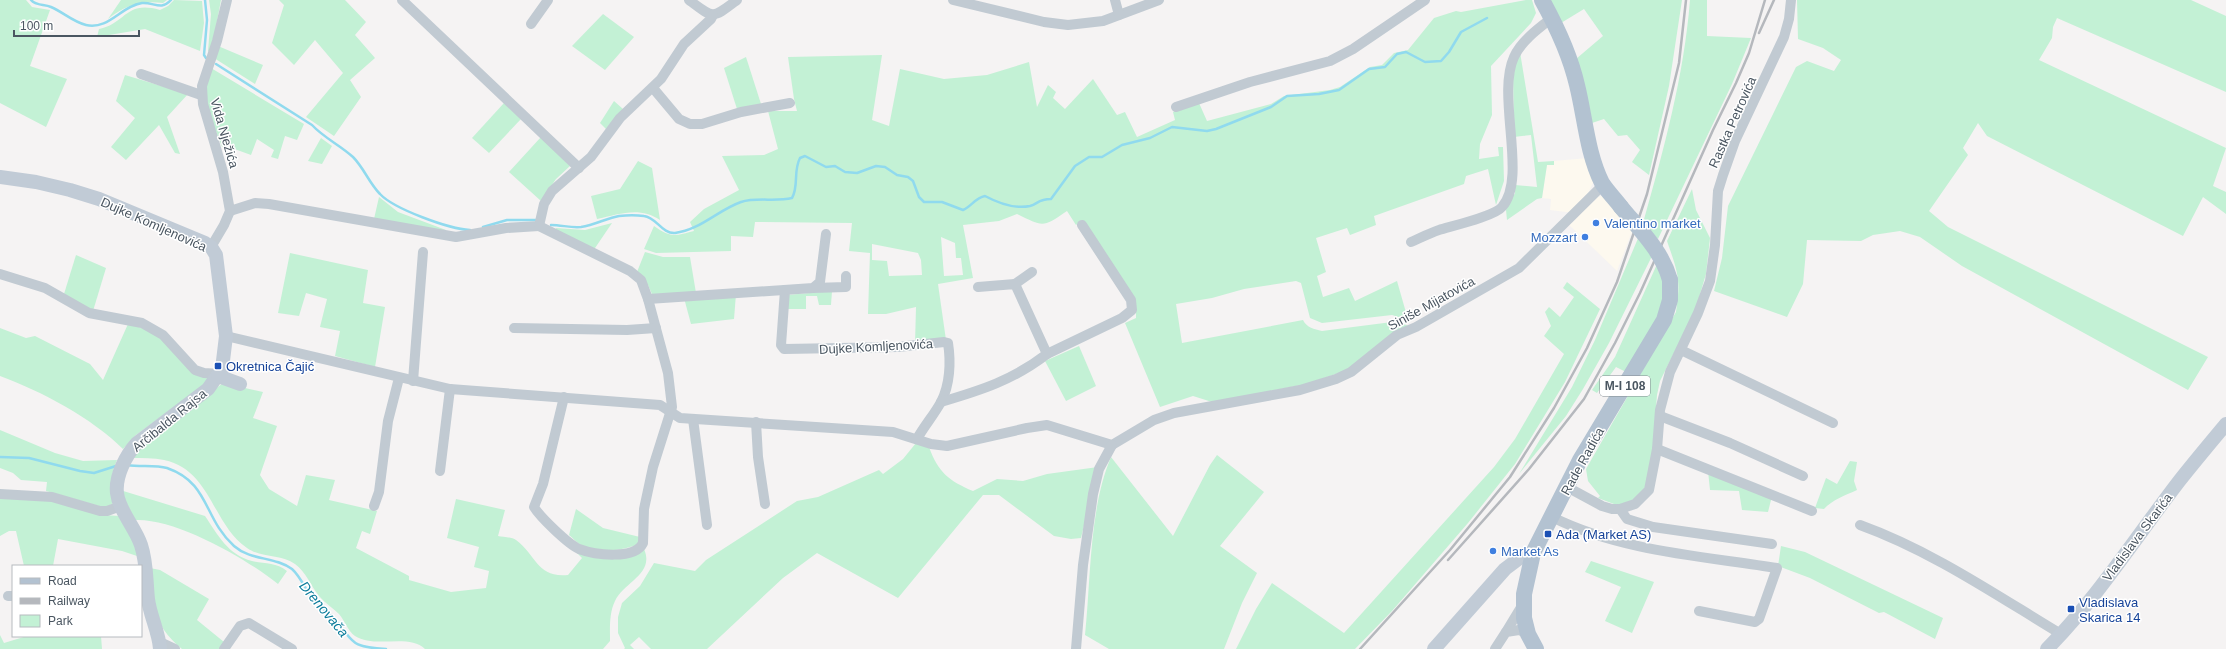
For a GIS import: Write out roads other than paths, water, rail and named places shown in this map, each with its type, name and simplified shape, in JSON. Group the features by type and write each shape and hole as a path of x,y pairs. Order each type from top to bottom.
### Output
{"main road":[{"name":"M-I 108","path":"1542,0 1552,18 1570,62 1577,84 1593,160 1603,185"},
{"name":"Rade Radića","path":"1536,649 1528,634 1524,618 1527,578 1533,554 1580,460 1664,320 1670,300 1670,280 1663,261 1657,251 1603,185"}],"street":[{"name":"Vida Nježića","path":"227,0 217,41 202,86 201,95 223,172 230,211"},
{"path":"402,0 579,168"},
{"path":"531,24 548,0"},
{"path":"689,0 706,13 713,15"},
{"path":"539,226 548,197 564,179 579,168 595,153 620,118 653,88 667,72 684,44 713,15 722,12 737,0"},
{"path":"953,0 1057,24 1103,21 1159,0"},
{"path":"1115,0 1119,16"},
{"path":"1176,107 1250,82 1330,61 1353,49 1425,0"},
{"name":"Rastka Petrovića","path":"1620,509 1635,504 1649,490 1658,449 1660,416 1670,372 1698,313 1710,281 1715,245 1718,191 1735,140 1784,37 1789,19 1791,0"},
{"path":"1411,242 1437,230 1491,214 1503,206 1509,193 1512,174 1508,102 1511,64 1521,46 1552,18"},
{"path":"141,74 201,95"},
{"path":"653,88 679,119 690,124 702,124 741,112 790,103"},
{"name":"Dujke Komljenovića","path":"0,177 36,182 99,199 211,247 217,259 226,336"},
{"name":"Siniše Mijatovića","path":"1112,445 1154,420 1174,413 1300,390 1336,379 1351,372 1397,335 1416,327 1519,268 1603,185"},
{"path":"211,247 224,225 230,211 255,203 270,204 456,238 506,228 539,226 630,271 641,280 648,299 668,373 672,407 653,467 644,509 643,540 641,546 635,552 627,554 591,552 580,549 572,544 534,507 543,484 564,397"},
{"path":"941,402 1009,379 1025,370 1047,354 1122,318 1132,310 1131,300 1082,225"},
{"path":"813,288 820,282 826,234"},
{"path":"413,381 423,252"},
{"path":"978,287 1010,283 1015,284 1032,272"},
{"path":"0,274 45,288 89,313 142,323 149,326 163,336 195,370 219,375 240,384"},
{"path":"648,299 846,286 846,276"},
{"path":"1015,284 1047,354"},
{"name":"Dujke Komljenovića","path":"785,290 781,345 784,349 882,348 948,343 949,373 941,402 916,439"},
{"path":"514,328 627,330 656,328"},
{"path":"226,336 450,389 660,405 680,418 893,432 930,444 947,446 1047,425 1112,445 1099,468 1093,494 1083,565 1076,649"},
{"name":"Arčibalda Rajsa","path":"160,646 145,600 146,563 142,546 132,523 121,506 117,483 123,466 137,443 208,389 219,375 224,363 226,336"},
{"path":"1681,350 1833,423"},
{"path":"374,506 379,492 388,421 399,378"},
{"path":"440,471 450,389"},
{"path":"1660,416 1730,443 1803,476"},
{"path":"693,419 707,525"},
{"path":"756,422 758,457 766,504"},
{"name":"Vladislava Skarića","path":"2047,649 2137,541 2180,481 2226,424"},
{"path":"1658,449 1812,511"},
{"path":"1567,487 1602,506 1620,509 1627,519 1653,527 1772,544"},
{"path":"0,494 52,497 100,511 106,511 121,506"},
{"path":"1552,517 1586,532 1654,549 1777,568 1759,619 1755,622 1699,611"},
{"path":"1860,525 1897,538 1924,552 2061,634"},
{"path":"1434,649 1512,563 1521,557 1533,554"},
{"path":"1512,563 1521,567 1527,578"},
{"path":"1495,649 1524,602"},
{"path":"224,649 240,626 249,623 292,649"},
{"path":"1506,632 1513,629 1528,634"},
{"path":"160,646 175,649"}],"waterway":[{"path":"31,0 38,4 51,7 81,24 94,26 108,21 135,5 146,3 161,6 171,0"},
{"path":"205,0 207,20 204,55 206,58"},
{"path":"551,225 581,227 619,216 638,215 652,219 670,233 684,231 701,224 741,202 792,198 795,189 798,163 800,158 805,156 826,167 835,166 845,172 857,173 876,166 885,167 897,175 908,177 913,181 919,197 924,202 942,202 963,210 979,198 985,196 1007,205 1018,207 1030,206 1043,200 1051,199 1075,166 1089,157 1102,157 1122,145 1150,138 1172,127 1207,131 1216,129 1271,107 1287,96 1319,94 1339,90 1369,69 1385,67 1397,54 1406,52 1425,62 1441,61 1449,52 1461,32 1487,18"},
{"path":"216,64 312,125 348,153 357,161 376,190 387,200 422,217 449,226 470,230"},
{"path":"483,227 507,220 537,220"},
{"name":"Drenovača","path":"0,457 29,458 94,473 116,466"},
{"name":"Drenovača","path":"127,465 162,467 181,475 199,492 216,524 234,546 248,554 278,562 292,569 313,600 330,615 352,641 364,646 386,649"}],"railway":[{"path":"1360,649 1450,550 1510,477 1554,408 1587,348 1617,282 1647,194 1679,63 1686,0"},
{"path":"1448,560 1529,469 1584,399 1615,343 1640,293 1713,130 1736,83 1749,53 1765,0"},
{"path":"1759,33 1774,0"}],"place":[{"name":"Valentino market","path":"1596,223"},
{"name":"Mozzart","path":"1585,237"},
{"name":"Okretnica Čajić","path":"218,366"},
{"name":"Ada (Market AS)","path":"1548,534"},
{"name":"Market As","path":"1493,551"},
{"name":"Vladislava Skarica 14","path":"2071,609"}]}
